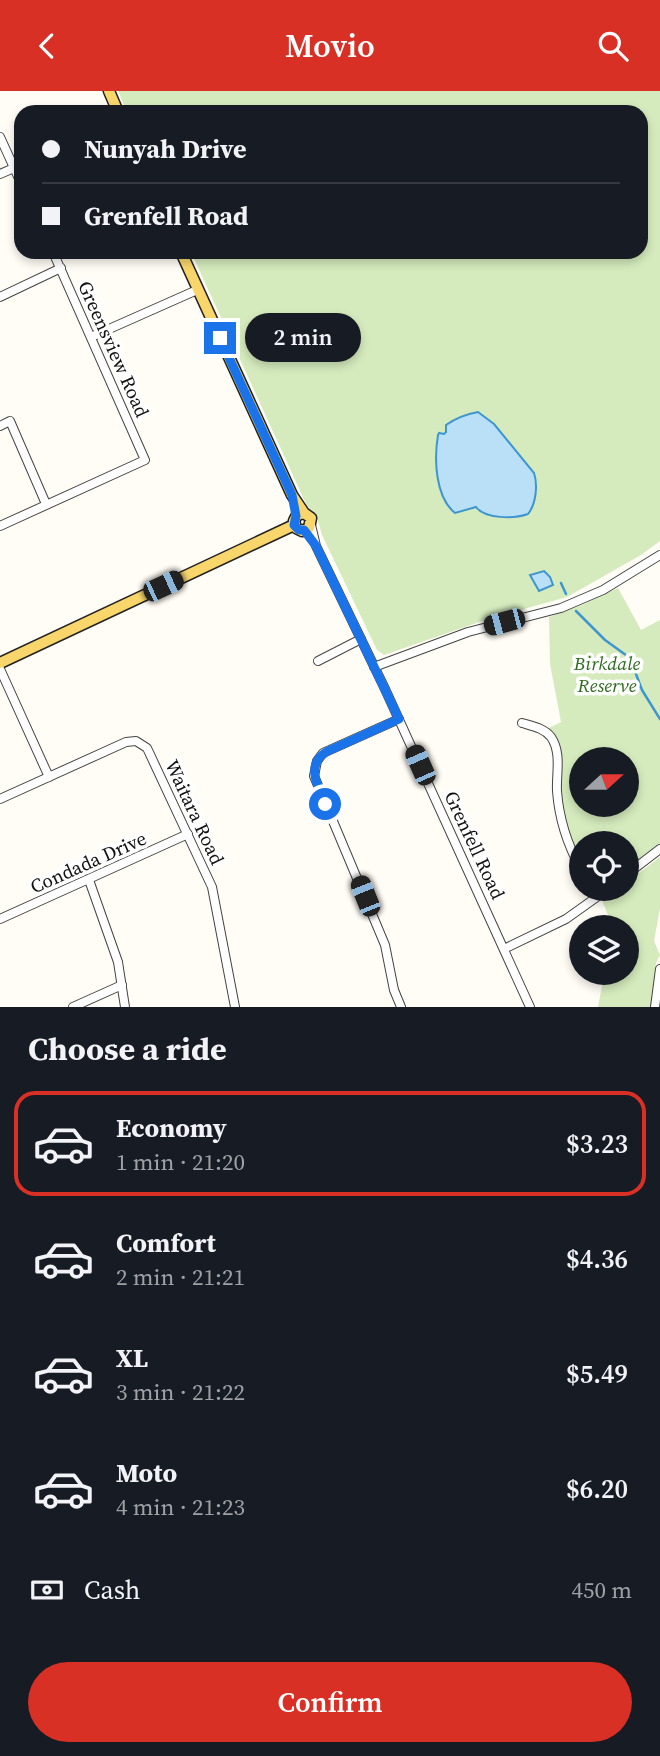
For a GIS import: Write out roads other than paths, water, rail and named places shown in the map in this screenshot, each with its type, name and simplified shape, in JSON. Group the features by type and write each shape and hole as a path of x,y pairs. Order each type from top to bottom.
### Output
{"main road":[{"name":"Grenfell Road","path":"184,259 302,522"},
{"path":"0,663 302,522"}],"street":[{"path":"0,137 14,168 0,174"},
{"name":"Greensview Road","path":"46,504 145,460 56,259"},
{"path":"0,297 61,268"},
{"path":"91,337 197,290"},
{"path":"0,426 10,421 46,504 0,526"},
{"name":"Grenfell Road","path":"302,522 399,719 530,1007"},
{"path":"374,667 468,632 561,608 603,590 660,555"},
{"path":"318,661 361,639"},
{"path":"0,669 49,777"},
{"path":"399,719 323,753 317,761 314,776 385,946 394,990 401,1007"},
{"path":"522,723 541,729 551,737 556,748 557,792 569,848"},
{"name":"Waitara Road","path":"0,799 126,742 136,741 147,748 212,887 236,1007"},
{"name":"Condada Drive","path":"0,919 188,834"},
{"path":"639,865 660,849"},
{"path":"89,880 118,962 125,1007"},
{"path":"503,949 566,919 587,901"},
{"path":"657,1001 660,969"},
{"path":"73,1007 122,985"}],"water":[{"path":"478,412 494,424 534,473 536,494 528,514 500,517 486,514 476,507 455,513 443,497 436,466 438,435 446,432 446,425"},
{"path":"544,571 553,585 539,591 530,575"}],"waterway":[{"path":"561,583 566,594"},
{"path":"576,611 605,640 630,658 642,690 660,719"}],"park label":[{"name":"Birkdale Reserve","path":"607,674"}]}
